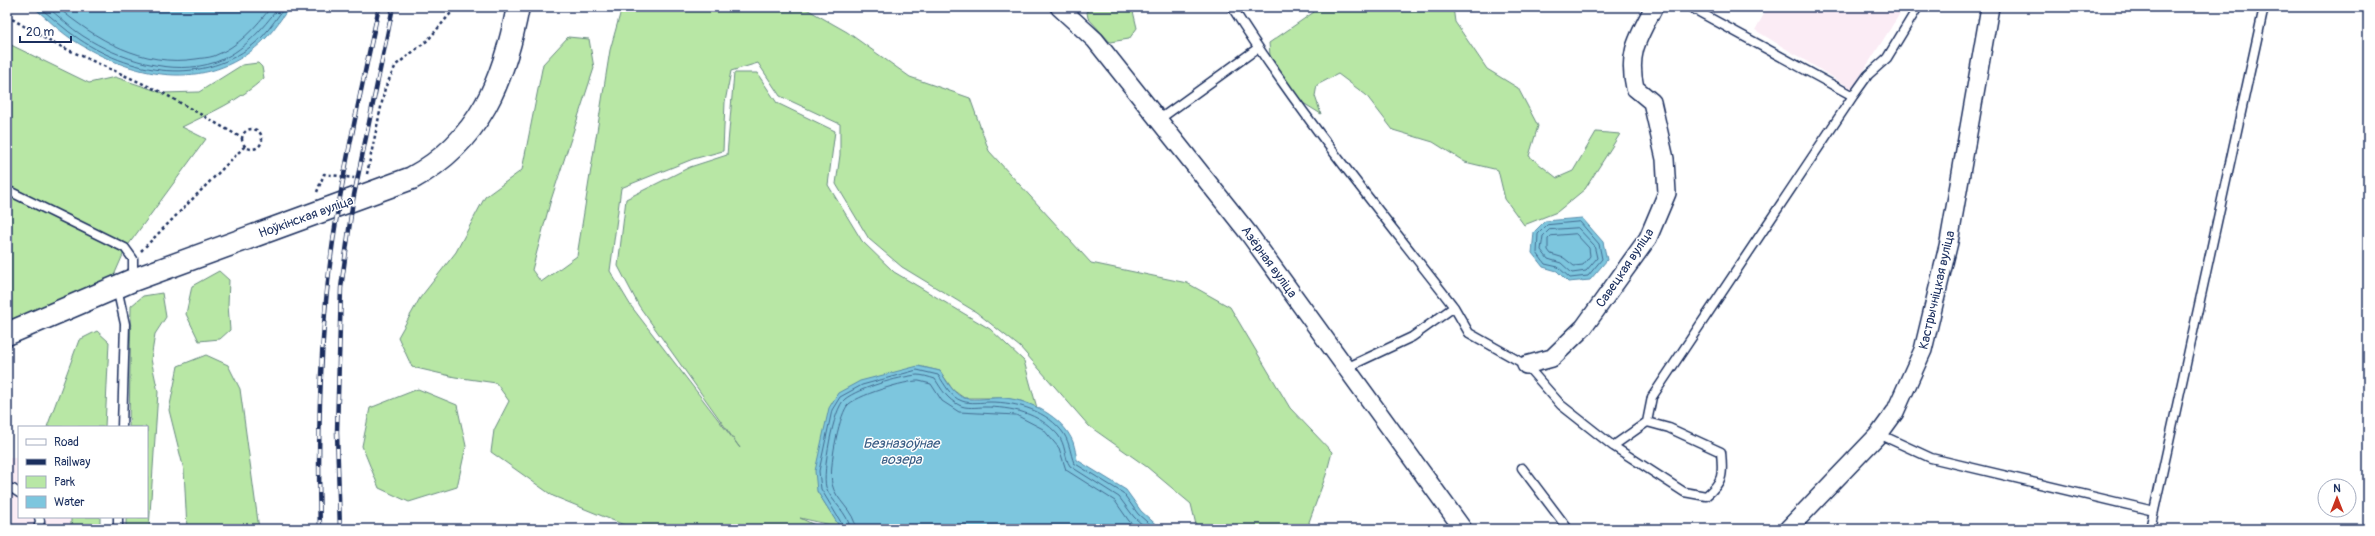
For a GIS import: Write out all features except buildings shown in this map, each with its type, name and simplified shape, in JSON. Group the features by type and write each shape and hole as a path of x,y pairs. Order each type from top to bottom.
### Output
{"main road":[{"name":"Ноўкінская вуліца","path":"7,334 125,284 404,180 433,166 455,148 474,126 486,104 497,82 518,7"}],"street":[{"name":"Азёрная вуліца","path":"1059,7 1095,40 1157,121 1249,234 1463,529"},
{"name":"Савецкая вуліца","path":"1526,365 1552,358 1584,327 1648,238 1667,193 1665,160 1652,102 1635,88 1630,68 1637,39 1654,7"},
{"name":"Кастрычніцкая вуліца","path":"1788,529 1879,434 1895,412 1923,350 1949,242 1990,7"}],"lane":[{"path":"1232,7 1258,48 1330,147 1454,307 1469,333 1526,365 1561,405 1613,446 1684,492 1706,496 1718,486 1723,472 1721,452 1669,428 1647,422"},
{"path":"1690,7 1853,96"},
{"path":"1613,446 1647,422 1652,396 1853,96 1868,75 1887,58 1918,7"},
{"path":"2150,529 2264,7"},
{"path":"1157,121 1258,48"},
{"path":"7,190 126,248 133,259 125,284 122,426"},
{"path":"1346,368 1412,338 1454,307"},
{"path":"1879,434 1931,458 2154,511"},
{"path":"1522,468 1568,529"},
{"path":"7,489 13,489 18,492"},
{"path":"38,529 39,518"},
{"path":"118,518 118,529"}],"path":[{"path":"363,177 367,175 385,88 396,64 428,40 456,7"},
{"path":"7,16 48,40 163,93 242,138 245,146 250,149 258,147 261,141 260,135 257,131 251,130 246,132 242,138"},
{"path":"133,259 245,146"},
{"path":"316,194 324,174 359,179"}],"shaded area":[{"path":"1768,7 1904,7 1852,89 1755,30"},
{"path":"7,458 18,458 18,518 71,518 71,529 7,529"}],"green space":[{"path":"622,7 803,7 847,32 910,77 970,98 989,151 1091,263 1187,283 1230,307 1290,408 1332,452 1326,475 1309,522 1311,529 1197,529 1191,504 1147,467 1089,426 1020,347 976,312 902,267 869,239 836,184 840,155 840,124 780,96 758,63 731,71 725,102 723,151 693,159 621,188 610,271 631,306 740,448 639,306 618,266 626,199 690,167 727,155 734,73 757,73 777,103 835,131 828,185 862,241 894,272 990,329 1024,361 1037,408 1021,401 1004,398 964,398 953,390 940,371 918,366 817,491 840,527 800,518 823,529 634,529 553,496 491,452 494,430 509,401 496,383 455,377 412,367 398,337 420,298 456,252 485,197 522,170 543,64 568,37 589,39 594,68 550,203 532,270 541,282 577,256 610,50"},
{"path":"1086,7 1132,7 1137,28 1129,39 1110,42 1088,18"},
{"path":"1315,7 1453,7 1455,22 1487,69 1518,88 1538,126 1529,156 1557,178 1573,171 1596,132 1620,134 1585,189 1557,212 1524,225 1505,199 1498,170 1465,162 1433,142 1393,130 1366,95 1338,74 1317,85 1315,96 1321,114 1300,101 1270,56 1269,43 1314,12"},
{"path":"7,43 89,83 115,77 163,93 199,92 242,65 258,63 262,67 264,78 235,100 182,127 206,139 126,248 112,280 7,321"},
{"path":"219,271 229,280 228,305 230,330 220,339 199,341 186,314 192,286"},
{"path":"162,293 166,317 155,334 151,359 158,392 149,529 126,529 126,518 148,518 148,426 129,426 131,306 143,296"},
{"path":"97,331 109,342 105,426 47,426 79,340"},
{"path":"206,355 228,365 240,389 259,529 187,529 184,470 169,410 178,366"},
{"path":"418,389 457,405 466,446 457,487 409,502 379,488 362,446 370,408"},
{"path":"71,518 100,518 100,529 71,529"}],"water":[{"path":"33,7 290,7 266,38 245,56 222,67 199,74 174,75 150,72 125,66 101,56 66,35"},
{"path":"1582,218 1603,242 1607,260 1590,280 1568,282 1557,271 1543,267 1532,253 1534,232 1545,221"},
{"name":"Безназоўнае возера","path":"918,366 940,371 953,390 964,398 1014,399 1035,406 1044,411 1062,425 1068,433 1073,442 1077,460 1126,490 1141,511 1161,529 841,529 817,491 815,471 829,408 838,393 860,381"}],"railway":[{"path":"320,529 319,447 321,365 328,284 343,179 379,7"},
{"path":"340,529 337,432 341,288 353,200 393,7"}]}
